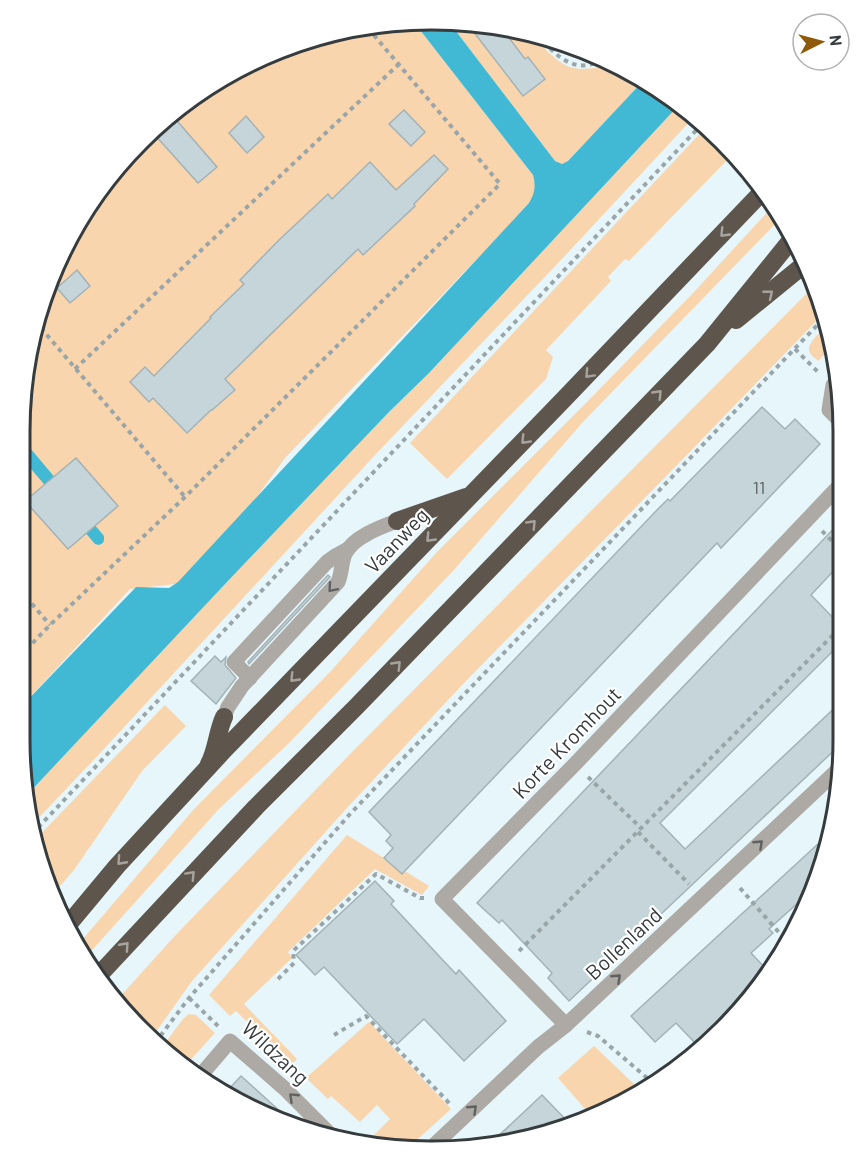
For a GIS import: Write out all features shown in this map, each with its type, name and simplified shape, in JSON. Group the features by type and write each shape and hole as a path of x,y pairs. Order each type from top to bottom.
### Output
{"highway":[{"name":"Vaanweg","path":"72,920 117,866 204,772 757,197"},
{"path":"103,970 256,807 707,344 787,245"},
{"path":"707,344 799,270"},
{"path":"397,520 470,496"},
{"path":"204,772 214,753 216,737 224,717"}],"street":[{"name":"Korte Kromhout","path":"442,898 575,764 833,492"},
{"name":"Vaanweg","path":"250,678 234,662 327,562 373,531 397,520"},
{"name":"Vaanweg","path":"224,717 236,694 338,582 348,549"},
{"name":"Bollenland","path":"439,1141 538,1047 566,1025 831,776"},
{"path":"442,898 566,1025"},
{"path":"205,1071 230,1041"},
{"name":"Wildzang","path":"230,1041 284,1088 321,1125"}],"path":[{"path":"30,646 185,497 500,184 373,34"},
{"path":"549,48 554,54 576,65 592,64"},
{"path":"75,369 399,64"},
{"path":"40,826 696,130"},
{"path":"161,1035 189,998 350,814 818,324"},
{"path":"43,331 185,497"},
{"path":"795,349 822,376 830,379"},
{"path":"30,602 50,625"},
{"path":"506,964 833,635"},
{"path":"575,764 702,898"},
{"path":"278,979 294,963 293,951 376,874 420,898 442,898"},
{"path":"726,874 781,936"},
{"name":"Wildzang","path":"189,998 230,1041"},
{"path":"333,1035 366,1016 463,1118"},
{"path":"566,1025 598,1036 647,1078"}],"shaded area":[{"path":"420,30 533,175 536,184 533,197 502,233 285,458 217,552 176,584 130,589 30,697 30,432 33,379 51,302 71,254 98,208 130,167 167,130 208,98 254,71 302,51 379,33"},
{"path":"456,31 484,33 542,46 569,67 580,69 598,67 637,87 568,161 562,164 555,161"},
{"path":"673,111 688,123 376,454 38,818 33,789 388,413 429,373"},
{"path":"700,134 727,160 629,261 625,259 608,277 611,281 546,350 553,357 546,379 447,479 410,443"},
{"path":"767,212 775,224 582,423 453,571 290,742 218,810 91,951 83,939 194,809 330,672 436,553 694,292"},
{"path":"808,292 817,320 464,683 346,809 192,981 157,1031 122,995 171,940 355,749"},
{"path":"820,333 825,354 818,361 809,350 814,339"},
{"path":"165,705 186,726 142,771 74,870 59,887 51,869 42,833"},
{"path":"347,835 429,886 422,895 375,869 288,952 292,958 244,1004 297,1059 292,1065 236,1011 230,1016 209,995"},
{"path":"189,1014 196,1015 215,1033 190,1060 167,1041"},
{"path":"369,1022 451,1109 416,1140 374,1137 390,1119 377,1105 360,1122 331,1096 328,1099 306,1078"},
{"path":"594,1046 636,1085 586,1110 558,1078"}],"water":[{"path":"420,30 456,31 555,161 562,164 568,161 637,87 673,111 429,373 388,413 33,789 30,698 136,587 169,588 178,582 529,203 534,189 533,175"},
{"path":"30,448 104,536 103,543 95,544 30,468"}],"building":[{"path":"474,32 509,38 525,59 528,57 545,79 523,96"},
{"path":"404,110 425,132 411,146 389,124"},
{"path":"246,116 264,137 247,153 229,133"},
{"path":"177,121 217,167 198,183 158,138"},
{"path":"434,155 448,169 414,204 415,206 363,255 358,249 225,379 235,390 187,433 153,398 149,402 130,382 145,367 154,376 244,284 240,280 279,240 328,194 332,199 370,162 396,190"},
{"path":"77,270 90,286 70,303 57,288"},
{"path":"762,407 785,429 795,419 820,444 721,548 717,543 402,874 384,858 393,848 386,841 391,835 369,812 657,510 668,499 670,501"},
{"path":"76,458 118,506 68,549 30,507 30,497"},
{"path":"833,529 833,572 811,595 833,618 833,651 660,823 685,849 833,709 833,752 569,1001 548,978 552,973 502,920 499,923 477,903"},
{"path":"328,575 330,577 249,664 248,662"},
{"path":"215,656 221,662 226,657 225,665 236,678 216,704 191,681"},
{"path":"819,843 812,869 798,903 769,929 773,933 751,953 763,966 733,1004 696,1041 694,1042 676,1023 655,1042 631,1016"},
{"path":"375,881 394,901 391,904 439,956 456,974 459,970 506,1021 464,1061 424,1019 397,1044 324,967 315,975 296,955"},
{"path":"241,1076 279,1110 254,1100 231,1087"},
{"path":"542,1095 565,1118 535,1127 499,1135"}]}
